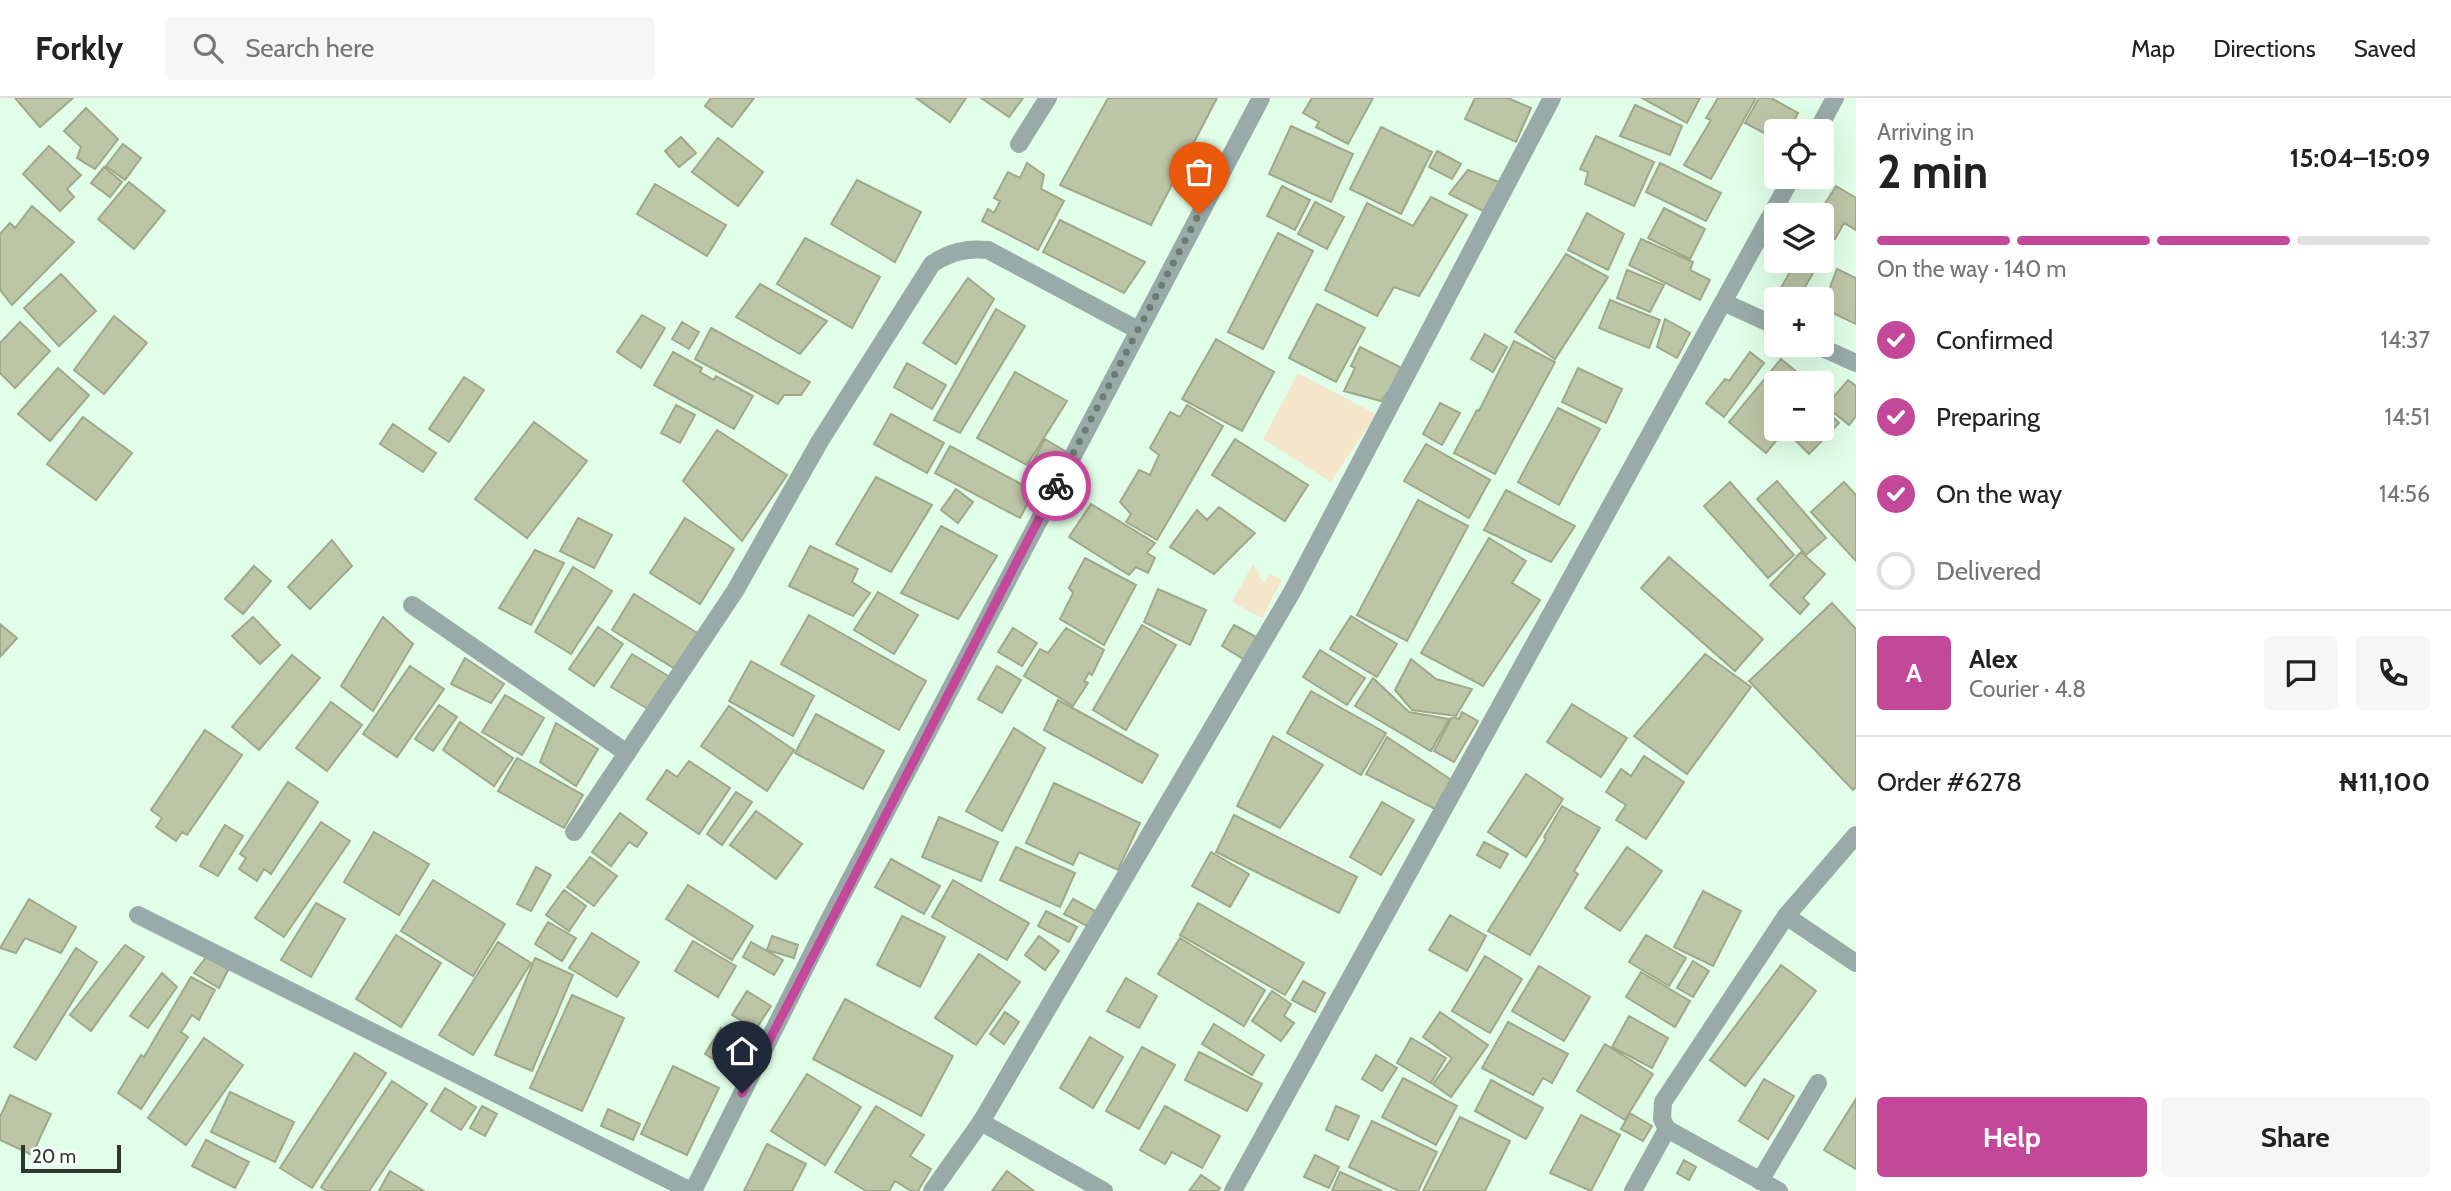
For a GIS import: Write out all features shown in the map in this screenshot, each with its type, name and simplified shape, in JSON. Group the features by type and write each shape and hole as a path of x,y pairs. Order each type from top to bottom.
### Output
{"street":[{"path":"1019,144 1048,98"},
{"path":"138,915 692,1191 828,922 1261,98"},
{"path":"932,1191 981,1122 1292,592 1552,98"},
{"path":"1824,119 1835,98"},
{"path":"1233,1191 1785,189"},
{"path":"574,832 735,590 820,442 932,264 947,254 971,249 988,250 1138,330"},
{"path":"1723,302 1764,321"},
{"path":"1834,353 1856,363"},
{"path":"412,605 627,753"},
{"path":"1779,1191 1667,1129 1662,1119 1663,1102 1786,916 1856,835"},
{"path":"1786,916 1856,963"},
{"path":"1760,1181 1818,1083"},
{"path":"981,1122 1104,1191"},
{"path":"1633,1191 1667,1129"}],"shaded area":[{"path":"1298,373 1376,414 1331,482 1263,439"},
{"path":"1253,564 1264,583 1270,574 1282,580 1262,618 1232,602"}],"building":[{"path":"15,98 73,98 40,127"},
{"path":"711,98 754,98 732,127 705,106"},
{"path":"916,98 966,98 950,122"},
{"path":"981,98 1023,98 1009,117"},
{"path":"1108,98 1217,98 1151,225 1060,185"},
{"path":"1312,98 1373,98 1348,144 1316,127 1319,122 1303,113"},
{"path":"1475,98 1508,98 1531,108 1516,142 1465,119"},
{"path":"1642,98 1700,98 1687,123"},
{"path":"1718,98 1756,98 1711,179 1684,165 1711,120 1706,118"},
{"path":"1759,98 1771,98 1798,113 1795,119 1764,119 1764,133 1745,123"},
{"path":"1635,105 1682,126 1670,155 1620,136"},
{"path":"86,108 118,139 95,169 77,158 81,147 64,131"},
{"path":"1291,126 1353,154 1331,202 1269,174"},
{"path":"1381,127 1432,152 1401,214 1350,189"},
{"path":"1596,136 1654,162 1634,206 1585,184 1588,172 1580,169"},
{"path":"681,137 696,153 679,167 665,151"},
{"path":"718,138 763,172 738,206 692,172"},
{"path":"123,144 141,158 125,180 106,166"},
{"path":"49,146 81,175 67,189 74,197 60,211 23,174"},
{"path":"1437,151 1461,164 1452,179 1429,167"},
{"path":"1027,163 1044,175 1041,189 1064,201 1038,250 982,221 988,209 994,213 1000,201 994,198 1008,172 1020,178"},
{"path":"1660,163 1721,193 1706,221 1646,192"},
{"path":"104,167 122,182 110,197 91,183"},
{"path":"1468,170 1504,184 1489,214 1449,194"},
{"path":"857,180 921,212 895,262 831,224"},
{"path":"129,182 165,211 134,249 98,219"},
{"path":"655,184 726,225 707,256 637,214"},
{"path":"1282,186 1310,200 1295,230 1267,216"},
{"path":"1836,186 1856,198 1856,230 1844,223 1834,238 1834,203 1825,203"},
{"path":"1431,197 1467,215 1419,296 1394,287 1377,316 1325,290 1367,203 1413,226"},
{"path":"1315,202 1344,217 1327,249 1298,234"},
{"path":"32,206 74,242 12,305 0,290 0,234 10,223 15,228"},
{"path":"1664,208 1705,229 1690,259 1648,238"},
{"path":"1587,213 1624,234 1608,270 1568,250"},
{"path":"1060,220 1145,262 1124,293 1043,252"},
{"path":"1278,233 1313,251 1263,349 1228,332"},
{"path":"805,238 880,277 852,328 777,284"},
{"path":"1641,239 1693,262 1690,270 1710,280 1700,300 1629,265"},
{"path":"1566,254 1608,277 1555,359 1515,332"},
{"path":"1837,269 1856,278 1856,324 1834,314 1834,287 1830,287"},
{"path":"1627,270 1664,285 1650,312 1617,298"},
{"path":"1789,273 1813,273 1805,287 1781,287"},
{"path":"61,274 96,311 59,346 24,308"},
{"path":"968,278 994,299 956,364 923,343"},
{"path":"760,284 827,321 800,354 736,317"},
{"path":"1610,300 1660,320 1649,348 1599,328"},
{"path":"1317,304 1365,328 1336,382 1289,358"},
{"path":"996,309 1025,326 960,433 934,420"},
{"path":"642,315 665,328 641,368 617,352"},
{"path":"114,316 147,343 104,394 74,370"},
{"path":"1665,319 1690,333 1677,358 1657,347"},
{"path":"20,322 50,351 15,388 0,373 0,343"},
{"path":"682,322 699,332 689,349 672,339"},
{"path":"711,328 810,382 801,395 784,395 778,404 695,359"},
{"path":"1485,334 1507,347 1493,372 1471,359"},
{"path":"1216,339 1274,372 1242,431 1182,399"},
{"path":"1514,341 1555,362 1495,474 1454,453 1477,410 1479,411"},
{"path":"1360,347 1406,370 1381,401 1344,391 1355,368 1351,366"},
{"path":"673,352 702,368 700,372 714,380 716,376 753,396 734,429 654,385"},
{"path":"1750,352 1764,363 1724,417 1706,403 1725,379 1729,381"},
{"path":"1781,359 1796,371 1771,371"},
{"path":"907,363 946,385 932,409 894,387"},
{"path":"58,368 89,395 50,441 18,414"},
{"path":"1578,368 1622,389 1606,423 1562,402"},
{"path":"1015,372 1067,401 1027,465 977,438"},
{"path":"464,377 484,390 449,442 429,429"},
{"path":"1764,380 1764,441 1776,441 1766,453 1729,422"},
{"path":"1848,380 1856,386 1856,416 1849,425 1834,413 1834,397"},
{"path":"1440,403 1460,413 1442,445 1423,434"},
{"path":"676,405 695,415 680,443 661,433"},
{"path":"1187,405 1223,426 1157,540 1126,522 1131,514 1120,502 1139,470 1150,475 1159,455 1150,448 1170,412 1180,417"},
{"path":"1558,408 1600,429 1559,505 1518,482"},
{"path":"891,414 944,443 927,473 874,444"},
{"path":"83,417 132,453 96,500 47,464"},
{"path":"534,422 587,461 527,538 475,499"},
{"path":"393,424 436,453 423,472 380,444"},
{"path":"717,430 787,475 742,541 683,481"},
{"path":"1045,439 1070,454 1049,491 1024,477"},
{"path":"1235,439 1308,485 1285,521 1212,475"},
{"path":"1796,441 1822,441 1809,454"},
{"path":"1426,444 1490,480 1469,518 1404,481"},
{"path":"950,446 1034,491 1020,518 935,473"},
{"path":"876,477 932,505 891,572 836,544"},
{"path":"1777,481 1826,538 1806,555 1757,499"},
{"path":"1730,482 1794,555 1768,578 1704,506"},
{"path":"1844,482 1856,495 1856,561 1811,512"},
{"path":"956,489 973,502 958,523 941,510"},
{"path":"1506,490 1575,526 1551,562 1484,530"},
{"path":"1418,500 1468,526 1407,641 1357,615"},
{"path":"1091,504 1155,543 1147,553 1155,558 1148,573 1136,567 1129,575 1069,537"},
{"path":"1219,507 1255,533 1214,574 1170,547 1197,510 1207,520"},
{"path":"578,518 612,535 594,568 560,551"},
{"path":"685,518 734,549 700,604 650,573"},
{"path":"941,526 997,556 958,619 901,593"},
{"path":"1489,538 1526,561 1512,583 1540,600 1483,686 1421,653"},
{"path":"332,540 352,566 310,609 288,587"},
{"path":"810,546 858,569 852,582 870,593 853,616 789,586"},
{"path":"535,550 564,563 531,625 499,608"},
{"path":"1801,552 1825,574 1803,598 1809,604 1800,614 1770,585"},
{"path":"1669,557 1763,639 1735,671 1641,588"},
{"path":"1085,558 1136,585 1104,645 1060,619 1073,593 1069,588"},
{"path":"254,566 271,581 243,614 225,599"},
{"path":"573,567 612,591 571,654 535,632"},
{"path":"1158,589 1206,610 1190,645 1144,622"},
{"path":"878,592 918,615 894,654 854,630"},
{"path":"634,594 699,634 677,670 612,630"},
{"path":"1832,603 1856,629 1856,787 1853,790 1749,681"},
{"path":"809,615 926,681 899,730 781,664"},
{"path":"1351,616 1397,644 1377,677 1330,649"},
{"path":"253,617 280,645 260,664 232,636"},
{"path":"383,617 413,644 373,711 341,686"},
{"path":"0,624 17,638 0,657"},
{"path":"1142,625 1176,645 1126,730 1093,710"},
{"path":"1234,625 1258,638 1245,660 1222,646"},
{"path":"598,627 623,644 594,686 569,669"},
{"path":"1013,628 1037,643 1022,666 998,652"},
{"path":"1066,628 1104,650 1092,675 1089,673 1084,681 1088,683 1073,706 1024,676 1040,649 1048,653"},
{"path":"1320,650 1365,678 1347,705 1303,677"},
{"path":"632,654 673,679 653,712 611,687"},
{"path":"1705,654 1751,687 1687,774 1634,736"},
{"path":"292,655 320,678 259,750 232,727"},
{"path":"465,658 504,684 491,703 451,684"},
{"path":"1411,659 1436,679 1472,689 1456,716 1412,710 1395,690"},
{"path":"751,661 814,696 793,736 729,701"},
{"path":"410,666 444,689 397,757 363,734"},
{"path":"997,666 1021,680 1002,713 978,699"},
{"path":"1373,678 1409,712 1449,719 1431,751 1355,706"},
{"path":"1311,691 1386,733 1361,775 1287,733"},
{"path":"505,695 544,718 522,755 482,732"},
{"path":"1058,700 1158,755 1142,783 1044,730"},
{"path":"331,702 362,725 327,771 296,748"},
{"path":"1572,704 1627,738 1601,777 1547,742"},
{"path":"439,705 457,717 433,751 415,739"},
{"path":"729,706 794,750 767,791 701,746"},
{"path":"1462,712 1478,721 1454,762 1434,751 1452,717 1459,719"},
{"path":"816,714 884,751 863,789 795,753"},
{"path":"460,722 513,758 494,786 443,750"},
{"path":"556,723 598,749 576,786 540,762"},
{"path":"1014,728 1045,748 1002,831 966,811"},
{"path":"205,730 242,755 187,835 182,832 176,841 156,827 162,818 151,810"},
{"path":"1273,736 1323,765 1280,828 1237,806"},
{"path":"1387,737 1456,783 1441,812 1366,774"},
{"path":"1644,756 1684,782 1646,839 1616,820 1626,805 1606,792 1621,769 1631,776"},
{"path":"517,758 583,795 564,828 498,791"},
{"path":"689,761 730,788 699,834 647,799 667,770 677,777"},
{"path":"1526,774 1563,799 1526,857 1488,832"},
{"path":"288,782 318,802 271,874 264,869 257,881 239,869 246,858 240,854"},
{"path":"1054,783 1140,823 1118,870 1079,852 1073,865 1026,843"},
{"path":"736,792 752,802 722,845 707,834"},
{"path":"1382,802 1414,820 1381,875 1350,857"},
{"path":"1562,806 1600,828 1574,871 1578,874 1530,955 1488,931 1546,839 1544,837"},
{"path":"756,811 802,844 776,879 730,845"},
{"path":"620,813 647,833 637,847 629,842 611,866 592,852"},
{"path":"1234,815 1357,877 1339,913 1216,852"},
{"path":"939,817 998,842 981,881 922,857"},
{"path":"321,822 350,841 284,937 255,918"},
{"path":"225,825 243,836 218,876 200,866"},
{"path":"374,832 429,864 399,915 344,882"},
{"path":"1484,842 1508,854 1500,868 1477,855"},
{"path":"1016,847 1075,873 1060,907 1000,880"},
{"path":"1627,847 1662,871 1620,931 1585,908"},
{"path":"1211,852 1249,874 1230,907 1192,886"},
{"path":"590,857 617,876 594,906 567,887"},
{"path":"891,859 940,886 924,914 875,887"},
{"path":"536,867 551,875 531,911 517,904"},
{"path":"433,880 505,924 473,976 401,931"},
{"path":"953,880 1029,923 1007,960 932,917"},
{"path":"688,885 753,926 732,960 666,919"},
{"path":"564,890 586,906 569,931 546,915"},
{"path":"1703,891 1741,911 1713,966 1674,947"},
{"path":"29,899 76,927 61,953 25,938 16,953 0,948"},
{"path":"1073,899 1099,913 1091,928 1064,914"},
{"path":"316,903 345,919 311,977 281,960"},
{"path":"1198,903 1304,963 1285,995 1180,935"},
{"path":"1046,911 1077,927 1069,942 1038,926"},
{"path":"1450,915 1486,936 1467,971 1429,950"},
{"path":"902,916 945,937 920,987 877,965"},
{"path":"548,922 576,938 562,961 535,944"},
{"path":"592,933 639,962 617,997 569,968"},
{"path":"396,935 441,963 401,1027 356,999"},
{"path":"1646,935 1686,958 1669,986 1629,962"},
{"path":"772,936 798,945 794,958 767,950"},
{"path":"1039,936 1059,951 1045,970 1025,955"},
{"path":"1180,938 1265,990 1244,1026 1158,974"},
{"path":"693,941 736,966 718,997 675,971"},
{"path":"498,942 531,963 473,1055 439,1035"},
{"path":"751,942 783,960 774,975 743,957"},
{"path":"125,945 144,957 91,1031 70,1015"},
{"path":"76,948 97,962 36,1060 14,1047"},
{"path":"979,954 1020,982 976,1045 935,1018"},
{"path":"208,955 228,970 219,988 194,973"},
{"path":"1485,956 1522,979 1490,1033 1452,1011"},
{"path":"535,958 573,975 532,1071 495,1055"},
{"path":"1693,961 1709,971 1693,997 1677,988"},
{"path":"1781,965 1816,991 1745,1086 1710,1060"},
{"path":"1539,966 1590,997 1564,1041 1512,1011"},
{"path":"1641,972 1690,1001 1675,1027 1626,997"},
{"path":"162,973 177,987 148,1028 130,1016"},
{"path":"191,977 215,990 199,1020 192,1015 181,1032 188,1037 141,1109 118,1093 141,1055 144,1057"},
{"path":"1126,978 1157,996 1139,1028 1107,1011"},
{"path":"1303,981 1325,993 1315,1012 1292,1000"},
{"path":"747,991 771,1006 756,1029 732,1015"},
{"path":"1272,991 1291,1004 1284,1016 1294,1023 1281,1041 1252,1021"},
{"path":"572,995 624,1018 582,1111 530,1088"},
{"path":"845,999 953,1056 921,1116 813,1059"},
{"path":"1005,1012 1019,1022 1004,1044 990,1034"},
{"path":"1440,1012 1488,1045 1451,1097 1433,1084 1452,1058 1423,1037"},
{"path":"1629,1016 1668,1038 1652,1068 1612,1047"},
{"path":"1508,1022 1568,1054 1552,1083 1543,1078 1533,1095 1482,1068"},
{"path":"1214,1024 1264,1055 1252,1075 1202,1044"},
{"path":"721,1028 745,1043 729,1069 705,1054"},
{"path":"1090,1037 1123,1057 1093,1108 1060,1088"},
{"path":"204,1038 243,1065 186,1145 148,1118"},
{"path":"1411,1038 1446,1058 1431,1083 1397,1063"},
{"path":"1605,1044 1653,1074 1625,1120 1577,1091"},
{"path":"1142,1047 1175,1065 1139,1129 1106,1111"},
{"path":"1199,1052 1262,1084 1247,1111 1185,1080"},
{"path":"355,1053 386,1073 312,1188 280,1168"},
{"path":"1376,1055 1397,1068 1382,1091 1362,1079"},
{"path":"673,1066 719,1088 687,1155 641,1134"},
{"path":"807,1074 861,1107 825,1165 771,1131"},
{"path":"1403,1078 1457,1106 1436,1145 1382,1117"},
{"path":"1764,1079 1794,1096 1768,1139 1739,1121"},
{"path":"1491,1080 1543,1108 1526,1139 1475,1111"},
{"path":"392,1081 427,1104 369,1191 326,1191 321,1187"},
{"path":"445,1088 476,1107 461,1130 431,1111"},
{"path":"230,1092 294,1122 275,1162 211,1132"},
{"path":"10,1095 51,1114 32,1155 0,1140 0,1117"},
{"path":"1856,1099 1856,1169 1824,1150"},
{"path":"482,1106 497,1114 485,1136 470,1128"},
{"path":"876,1106 924,1135 910,1156 931,1169 918,1191 911,1191 895,1181 889,1191 866,1191 835,1172"},
{"path":"1165,1106 1220,1136 1202,1168 1172,1152 1165,1164 1140,1150"},
{"path":"1336,1106 1359,1116 1348,1140 1326,1130"},
{"path":"608,1109 640,1124 633,1140 601,1126"},
{"path":"1630,1113 1652,1126 1643,1141 1621,1129"},
{"path":"1581,1115 1620,1135 1591,1191 1550,1173"},
{"path":"1460,1117 1510,1141 1485,1191 1423,1191"},
{"path":"1372,1121 1437,1152 1418,1191 1399,1191 1349,1167"},
{"path":"206,1140 249,1162 235,1188 192,1166"},
{"path":"767,1144 806,1164 792,1191 744,1191"},
{"path":"1315,1155 1339,1167 1329,1188 1304,1177"},
{"path":"1684,1160 1696,1167 1689,1180 1677,1173"},
{"path":"390,1171 424,1191 379,1191"},
{"path":"1007,1171 1034,1191 992,1191"},
{"path":"1340,1172 1382,1191 1332,1191"},
{"path":"1201,1175 1220,1188 1218,1191 1189,1191"}],"way so far":[{"path":"1056,486 1199,214"}],"route":[{"path":"742,1093 828,922 1056,486"}]}
